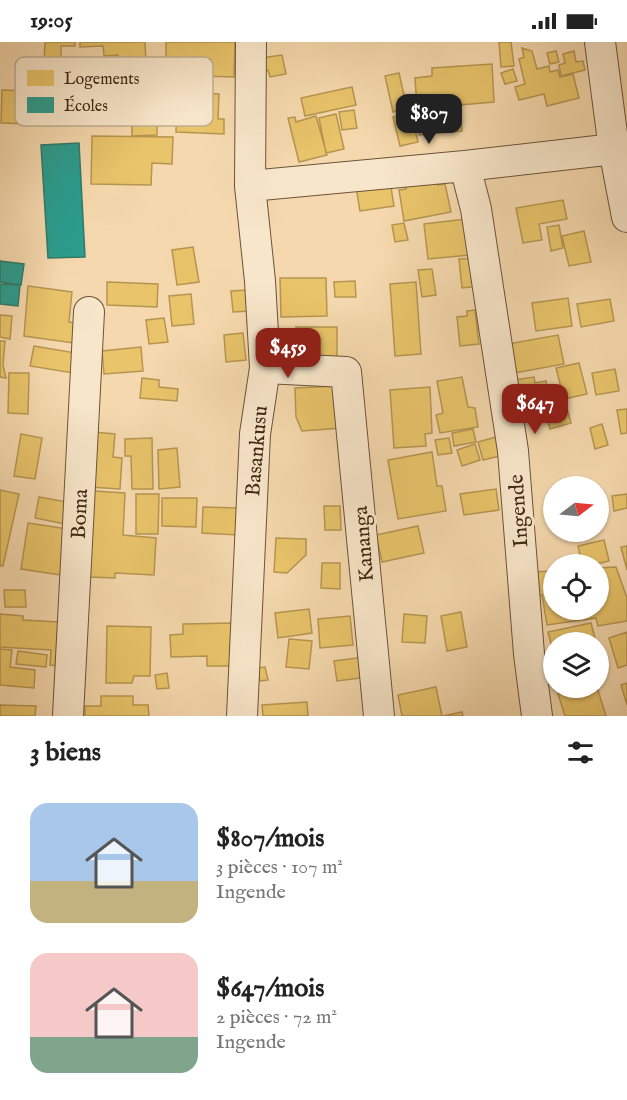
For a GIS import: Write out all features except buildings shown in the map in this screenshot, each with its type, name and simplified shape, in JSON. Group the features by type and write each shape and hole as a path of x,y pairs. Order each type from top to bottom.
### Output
{"street":[{"name":"Basankusu","path":"242,716 241,694 255,434 265,368 260,281 250,186 251,42"},
{"path":"600,42 614,149 627,217"},
{"path":"250,186 465,166 614,149"},
{"name":"Ingende","path":"465,166 476,209 513,451 528,654 537,716"},
{"name":"Boma","path":"68,716 89,312"},
{"name":"Kananga","path":"265,368 346,372 379,716"}]}
